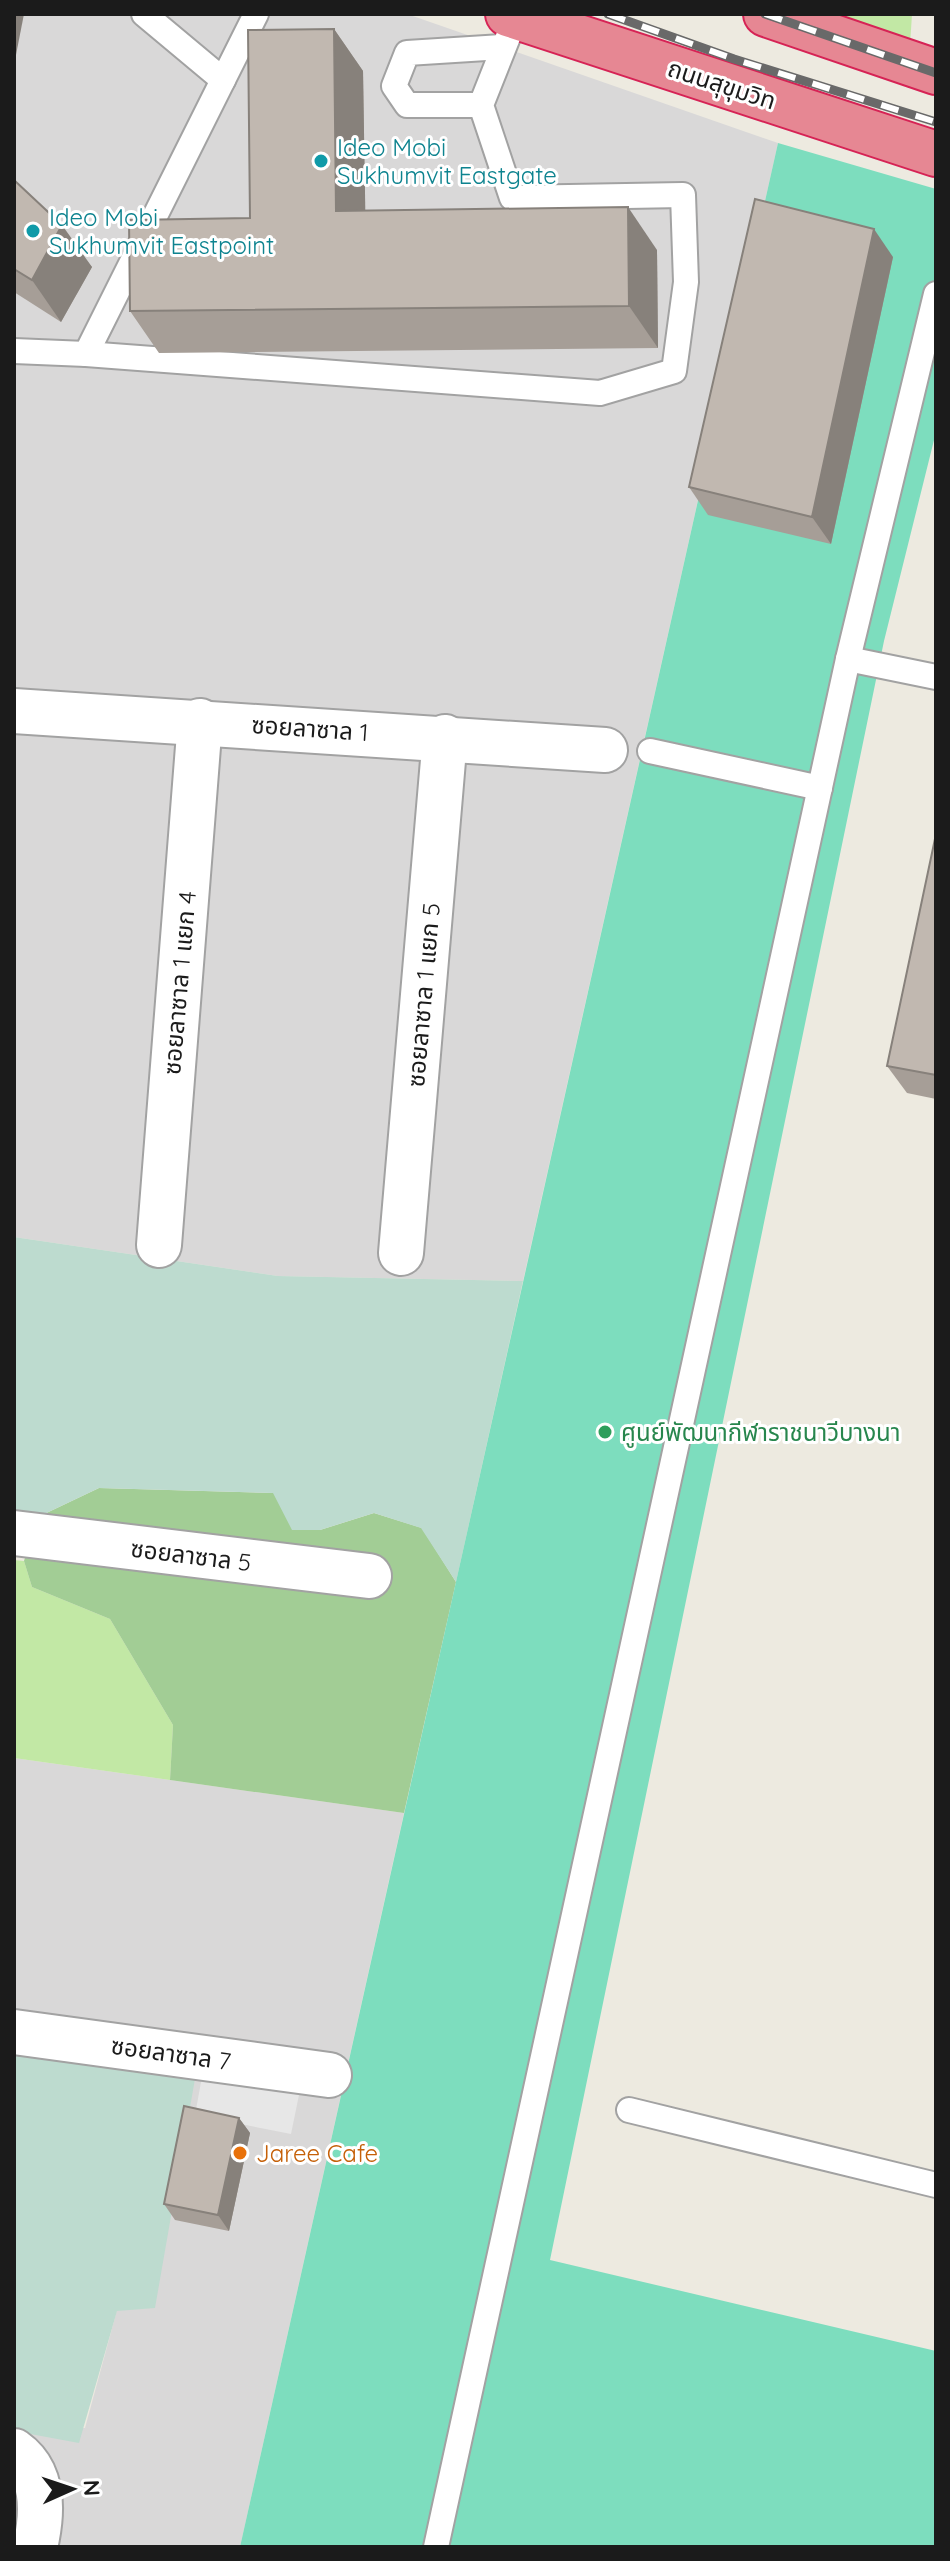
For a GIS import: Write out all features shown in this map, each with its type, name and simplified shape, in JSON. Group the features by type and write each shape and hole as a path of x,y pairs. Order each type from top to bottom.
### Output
{"highway":[{"path":"766,14 936,72"},
{"name":"ถนนสุขุมวิท","path":"509,26 936,154"}],"street":[{"name":"ซอยลาซาล 1","path":"14,711 445,737 605,750"},
{"name":"ซอยลาซาล 1 แยก 4","path":"159,1245 200,721"},
{"name":"ซอยลาซาล 1 แยก 5","path":"401,1253 445,737"},
{"name":"ซอยลาซาล 5","path":"14,1533 369,1576"},
{"name":"ซอยลาซาล 7","path":"14,2032 329,2075"},
{"path":"14,2451 29,2464 38,2481 39,2512 35,2547"}],"lane":[{"path":"144,14 223,80"},
{"path":"86,354 256,14"},
{"path":"14,351 600,393 674,371 686,282 683,195 512,198 481,105 509,26"},
{"path":"481,105 407,105 394,86 407,53 509,26"},
{"path":"436,2547 848,659 936,294"},
{"path":"848,659 936,677"},
{"path":"650,751 820,788"},
{"path":"629,2110 936,2185"}],"shaded area":[{"path":"14,14 407,14 778,143 523,1281 278,1276 14,1237"},
{"path":"14,1758 404,1813 240,2547 14,2547 14,2431 85,2428 117,2310 14,2051"},
{"path":"203,2071 300,2090 291,2134 195,2115"}],"green space":[{"path":"825,14 912,14 910,45"},
{"name":"ศูนย์พัฒนากีฬาราชนาวีบางนา","path":"778,143 936,189 936,432 884,641 550,2260 936,2351 936,2547 240,2547"},
{"path":"14,1237 278,1276 523,1281 456,1582 421,1528 374,1513 320,1530 292,1530 273,1493 99,1488 38,1517 14,1514"},
{"path":"99,1488 274,1493 320,1530 374,1513 422,1528 456,1582 404,1813 170,1780 173,1725 110,1619 32,1587 24,1561 38,1517"},
{"path":"14,1560 24,1561 32,1587 110,1619 173,1725 170,1780 14,1758"},
{"path":"14,2051 196,2073 155,2308 117,2311 79,2443 14,2431"}],"building":[{"path":"334,29 336,211 628,207 629,306 130,311 129,220 250,218 248,30"},
{"path":"14,180 62,225 32,280 14,269"},
{"path":"755,199 874,229 812,517 689,487"},
{"path":"936,834 936,1075 887,1066"},
{"path":"184,2106 239,2118 218,2215 164,2204"}],"railway":[{"path":"608,14 734,59 936,122"},
{"path":"765,14 936,73"}],"place":[{"name":"Ideo Mobi Sukhumvit Eastgate","path":"321,161"},
{"name":"Ideo Mobi Sukhumvit Eastpoint","path":"33,231"},
{"name":"ศูนย์พัฒนากีฬาราชนาวีบางนา","path":"605,1432"},
{"name":"Jaree Cafe","path":"240,2153"}]}
